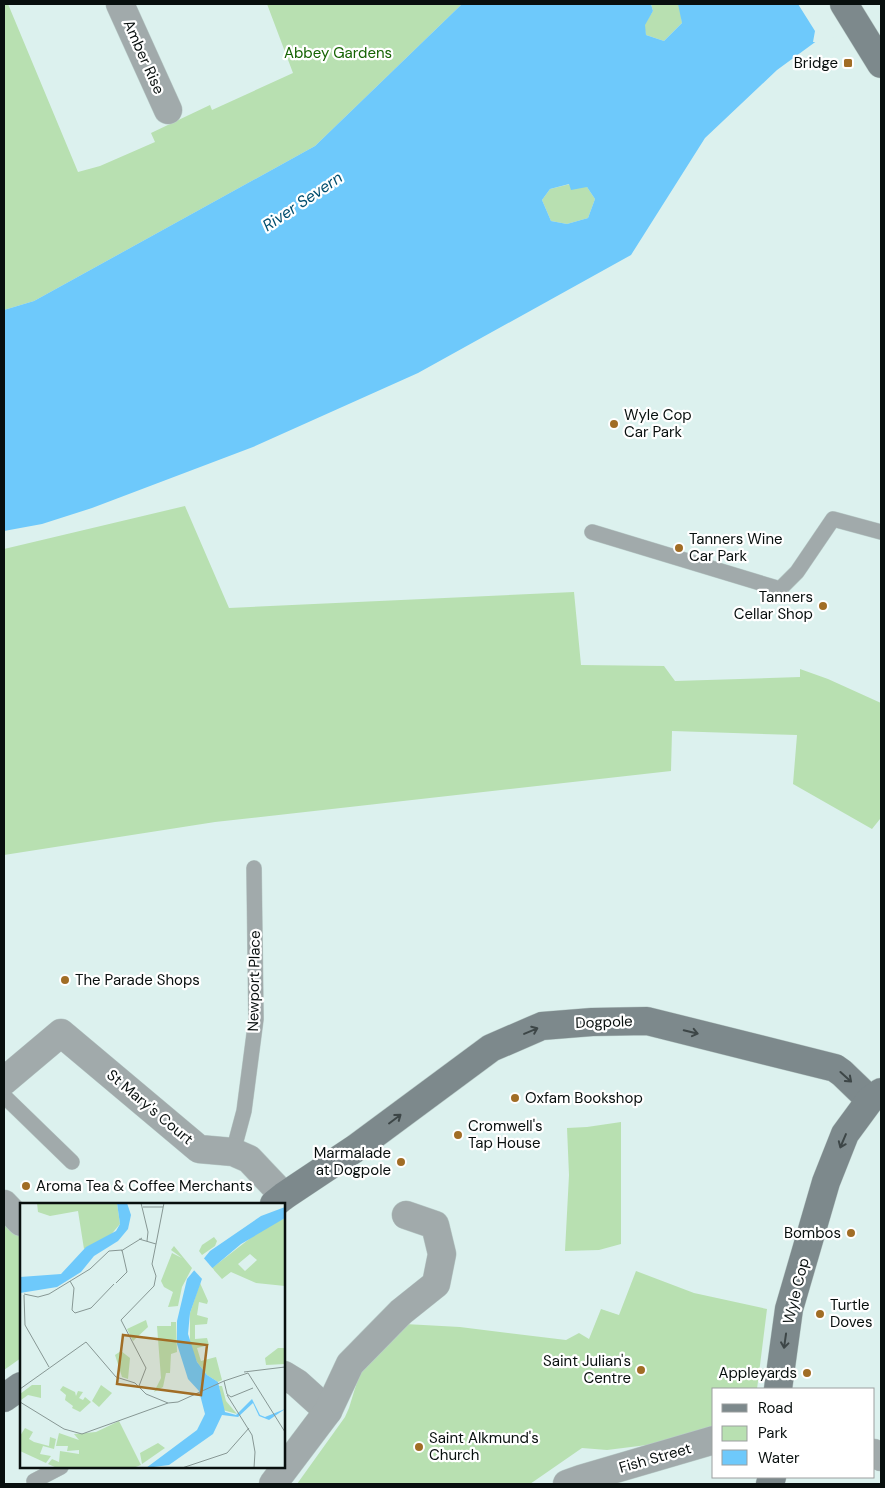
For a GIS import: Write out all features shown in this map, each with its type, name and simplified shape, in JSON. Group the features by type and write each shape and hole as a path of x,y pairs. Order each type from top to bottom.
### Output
{"street":[{"name":"Amber Rise","path":"120,4 168,110"},
{"path":"844,4 881,64"},
{"name":"Dogpole","path":"279,1200 356,1148 491,1048 542,1026 573,1023 647,1021 835,1068 876,1096"},
{"name":"St Mary's Court","path":"4,1081 62,1033 199,1149 233,1152 249,1158 279,1200"},
{"name":"Wyle Cop","path":"778,1388 789,1309 826,1182 846,1134 876,1096"},
{"path":"4,1204 20,1221"},
{"path":"274,1484 328,1411 350,1364 402,1312 436,1284 442,1254 435,1225 406,1215"},
{"path":"285,1377 296,1383 328,1411"},
{"path":"4,1398 20,1387"},
{"name":"Fish Street","path":"567,1484 712,1441"}],"lane":[{"path":"592,532 780,589 797,572 833,519 881,532"},
{"name":"Newport Place","path":"233,1152 244,1111 256,1019 254,868"},
{"path":"4,1096 72,1162"},
{"path":"34,1481 59,1468"}],"green space":[{"name":"Abbey Gardens","path":"4,4 8,4 78,172 100,166 155,142 151,133 210,105 212,110 293,73 267,4 462,4 315,146 34,301 4,310"},
{"path":"651,4 680,5 682,23 664,41 646,35 644,25 653,11"},
{"path":"570,184 587,187 595,199 588,218 567,224 551,221 542,200 550,189"},
{"path":"185,506 229,608 574,592 581,665 664,666 675,681 800,677 800,669 828,679 881,703 881,819 872,829 793,784 797,735 672,731 671,771 215,822 4,855 4,549"},
{"path":"621,1122 621,1244 599,1250 565,1251 569,1175 567,1128"},
{"path":"4,1214 20,1233 20,1359 4,1370"},
{"path":"636,1271 694,1293 767,1309 757,1388 712,1388 712,1429 655,1444 607,1450 582,1448 530,1484 297,1484 345,1417 360,1372 405,1324 460,1327 566,1340 579,1333 589,1339 601,1309 619,1315"}],"water":[{"name":"River Severn","path":"462,4 651,4 653,11 645,25 646,35 664,41 682,23 678,4 881,4 818,40 777,70 705,138 631,255 418,373 253,447 92,508 42,524 4,531 4,310 34,301 315,146","holes":["569,184 571,190 587,187 595,199 588,218 567,224 551,221 542,200 550,189"]}],"pier":[{"path":"798,4 881,4 881,23 819,42 813,42 815,31"}],"place":[{"name":"Bridge","path":"848,63"},
{"name":"Wyle Cop Car Park","path":"614,424"},
{"name":"Tanners Wine Car Park","path":"679,548"},
{"name":"Tanners Cellar Shop","path":"823,606"},
{"name":"The Parade Shops","path":"65,980"},
{"name":"Oxfam Bookshop","path":"515,1098"},
{"name":"Cromwell's Tap House","path":"458,1135"},
{"name":"Marmalade at Dogpole","path":"401,1162"},
{"name":"Aroma Tea & Coffee Merchants","path":"26,1186"},
{"name":"Bombos","path":"851,1233"},
{"name":"Turtle Doves","path":"820,1314"},
{"name":"Saint Julian's Centre","path":"641,1370"},
{"name":"Appleyards","path":"807,1373"},
{"name":"Saint Alkmund's Church","path":"419,1447"}]}
